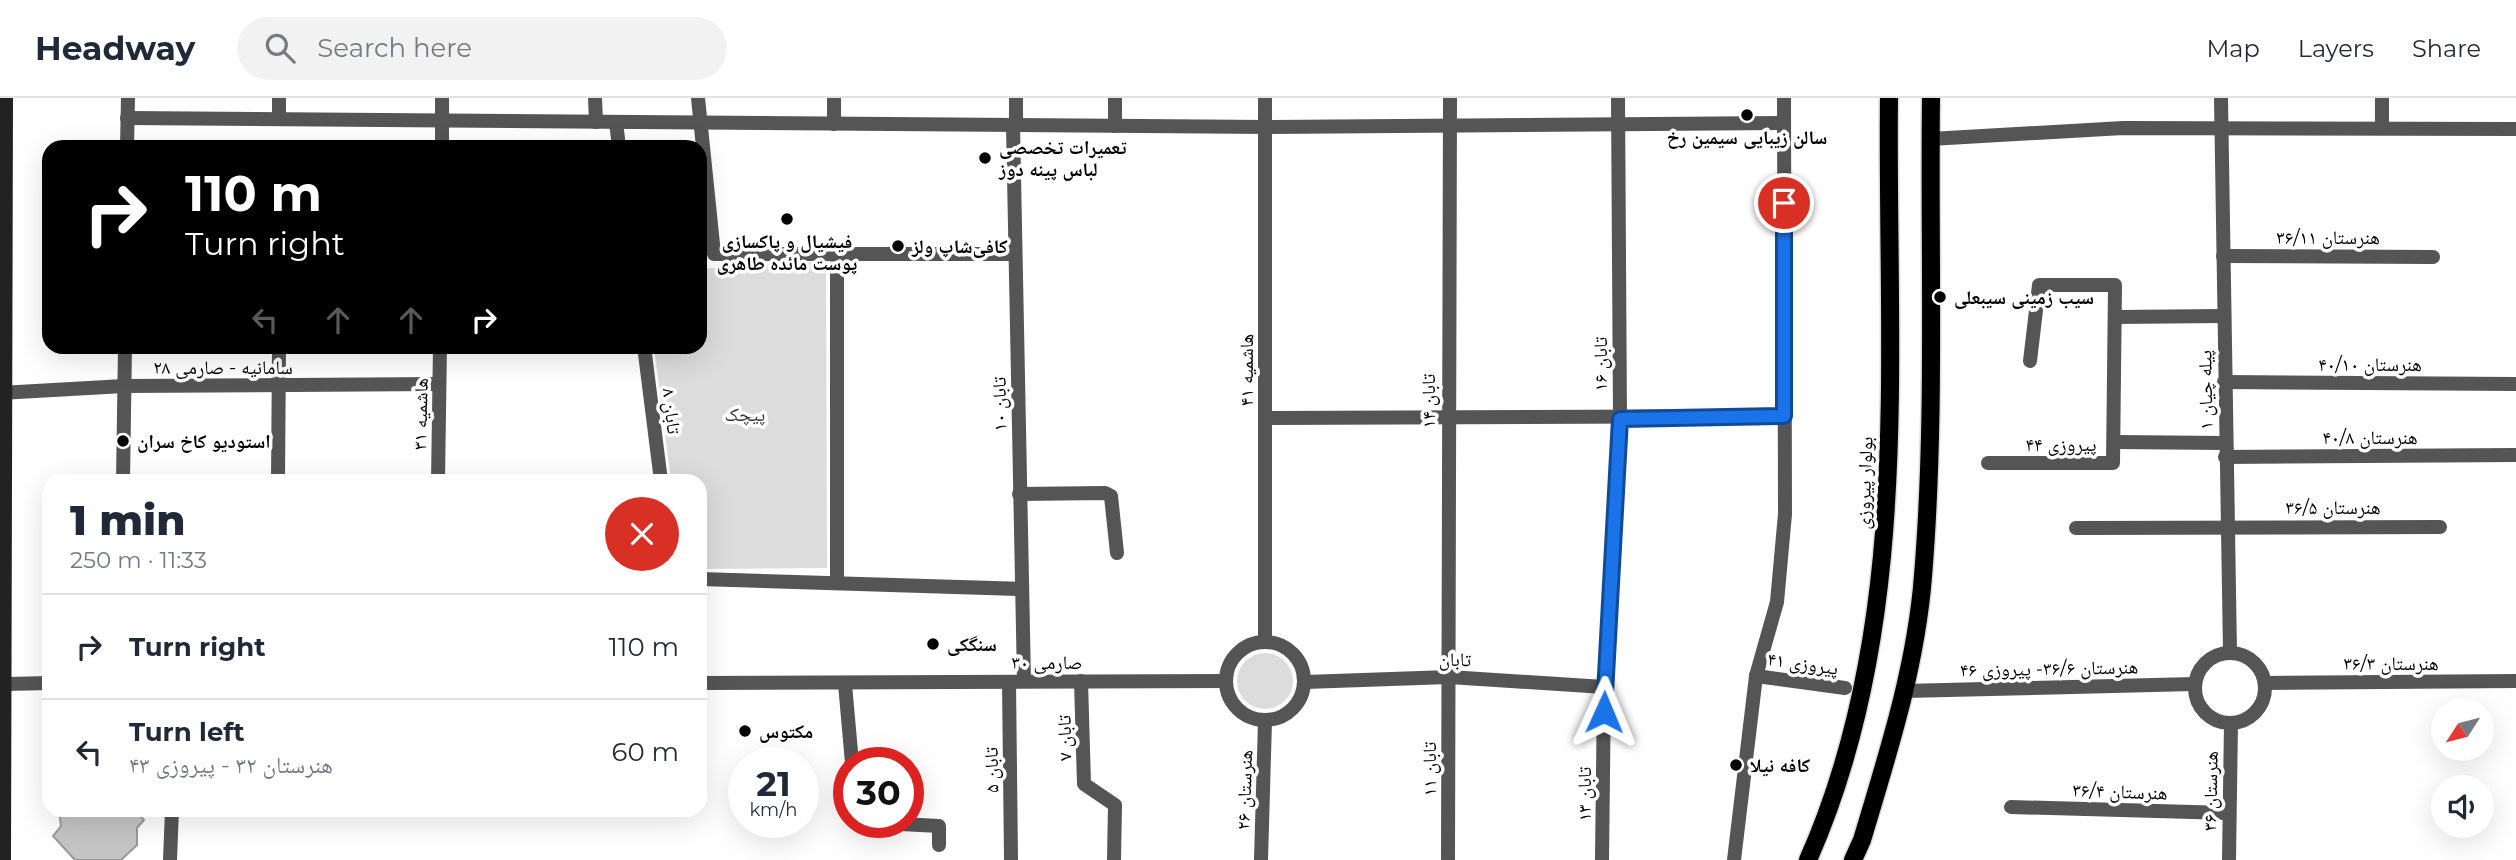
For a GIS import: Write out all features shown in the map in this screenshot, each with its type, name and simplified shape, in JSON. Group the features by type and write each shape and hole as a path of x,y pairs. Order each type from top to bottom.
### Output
{"main road":[{"path":"4,860 6,98"},
{"name":"بولوار پیروزی","path":"1808,860 1823,825 1848,741 1861,690 1882,574 1887,460 1889,98"},
{"path":"1853,860 1862,840 1905,691 1923,578 1928,474 1931,98"}],"street":[{"path":"127,140 128,98"},
{"path":"279,98 279,119"},
{"path":"442,98 442,140"},
{"path":"595,98 596,122"},
{"path":"698,98 701,140"},
{"path":"834,98 834,124"},
{"name":"تابان ۱۰","path":"1016,98 1015,254 1022,589 1017,682"},
{"path":"1115,98 1115,126"},
{"name":"هاشمیه ۴۱","path":"1265,98 1265,642"},
{"name":"تابان ۱۴","path":"1449,677 1447,420 1450,98"},
{"name":"تابان ۱۶","path":"1604,687 1620,419 1618,98"},
{"path":"1734,860 1756,676 1777,602 1785,514 1784,98"},
{"name":"پیله چیان ۱","path":"2221,98 2225,525 2230,652"},
{"path":"2382,98 2382,128"},
{"path":"127,118 1267,127 1784,123"},
{"path":"616,122 618,140"},
{"path":"1930,139 2123,128 2516,129"},
{"path":"707,192 714,254 1015,254"},
{"path":"837,254 837,583"},
{"name":"هنرستان ۳۶/۱۱","path":"2223,256 2433,257"},
{"path":"2030,361 2039,285 2115,285 2115,442"},
{"path":"2115,317 2223,316"},
{"path":"124,474 125,354"},
{"path":"278,474 279,354"},
{"name":"هاشمیه ۳۱","path":"438,474 440,354"},
{"name":"تابان ۸","path":"645,354 660,474"},
{"name":"هنرستان ۴۰/۱۰","path":"2224,382 2516,384"},
{"name":"سامانیه - صارمی ۲۸","path":"4,393 124,386 439,384"},
{"path":"1265,418 1447,420 1784,416"},
{"name":"هنرستان ۴۰/۸","path":"2115,442 2225,450 2516,455"},
{"name":"پیروزی ۴۴","path":"1988,463 2113,463 2115,442"},
{"path":"1020,494 1105,493 1111,496 1117,553"},
{"name":"هنرستان ۳۶/۵","path":"2077,528 2225,525 2440,527"},
{"path":"707,579 1022,589"},
{"path":"1265,642 1276,643 1293,654 1300,662 1305,682 1304,692 1293,710 1276,720 1265,721 1245,716 1237,709 1227,691 1226,681 1231,661 1237,653 1245,647 1265,642"},
{"path":"2230,652 2240,653 2257,664 2265,683 2260,706 2242,721 2231,723 2208,716 2200,707 2194,684 2202,665 2210,658 2230,652"},
{"name":"پیروزی ۴۱","path":"1756,676 1846,688"},
{"name":"تابان","path":"1305,682 1449,677 1604,687"},
{"name":"تابان ۱۱","path":"1448,860 1449,677"},
{"name":"تابان ۷","path":"1082,681 1084,784 1115,805 1114,860"},
{"name":"صارمی ۳۰","path":"707,683 1226,681"},
{"name":"هنرستان ۳۶/۳","path":"2265,683 2516,681"},
{"name":"تابان ۵","path":"1011,859 1017,682"},
{"path":"6,684 42,683"},
{"path":"845,684 851,747"},
{"name":"هنرستان ۳۶/۶- پیروزی ۴۶","path":"1905,691 2194,684"},
{"name":"تابان ۱۳","path":"1602,860 1604,687"},
{"name":"هنرستان ۲۶","path":"1261,860 1265,721"},
{"name":"هنرستان ۳۶","path":"2229,860 2231,723"},
{"name":"هنرستان ۳۶/۴","path":"2011,807 2228,813"},
{"path":"170,860 172,817"},
{"path":"924,825 939,826 939,845"}],"green space":[{"name":"پیچک","path":"826,261 827,568 707,569 707,474 670,474 655,354 707,354 707,269"},
{"path":"1259,653 1271,653 1281,657 1289,665 1293,681 1289,697 1281,705 1271,709 1259,709 1249,705 1241,697 1237,687 1237,675 1241,665 1249,657"}],"building":[{"path":"60,817 141,817 144,820 137,828 137,845 121,860 75,860 53,836 61,826"}],"place":[{"name":"سالن زیبایی سیمین رخ","path":"1747,115"},
{"name":"تعمیرات تخصصی لباس پینه دوز","path":"985,158"},
{"name":"فیشیال و پاکسازی پوست مائده طاهری","path":"787,219"},
{"name":"کافی‌شاپ ولز","path":"898,246"},
{"name":"سیب زمینی سیبعلی","path":"1940,297"},
{"name":"استودیو کاخ سران","path":"123,441"},
{"name":"سنگکی","path":"933,644"},
{"name":"مکتوس","path":"745,731"},
{"name":"کافه نیلا","path":"1736,765"}],"route":[{"path":"1604,712 1620,419 1784,416 1784,203"}]}
